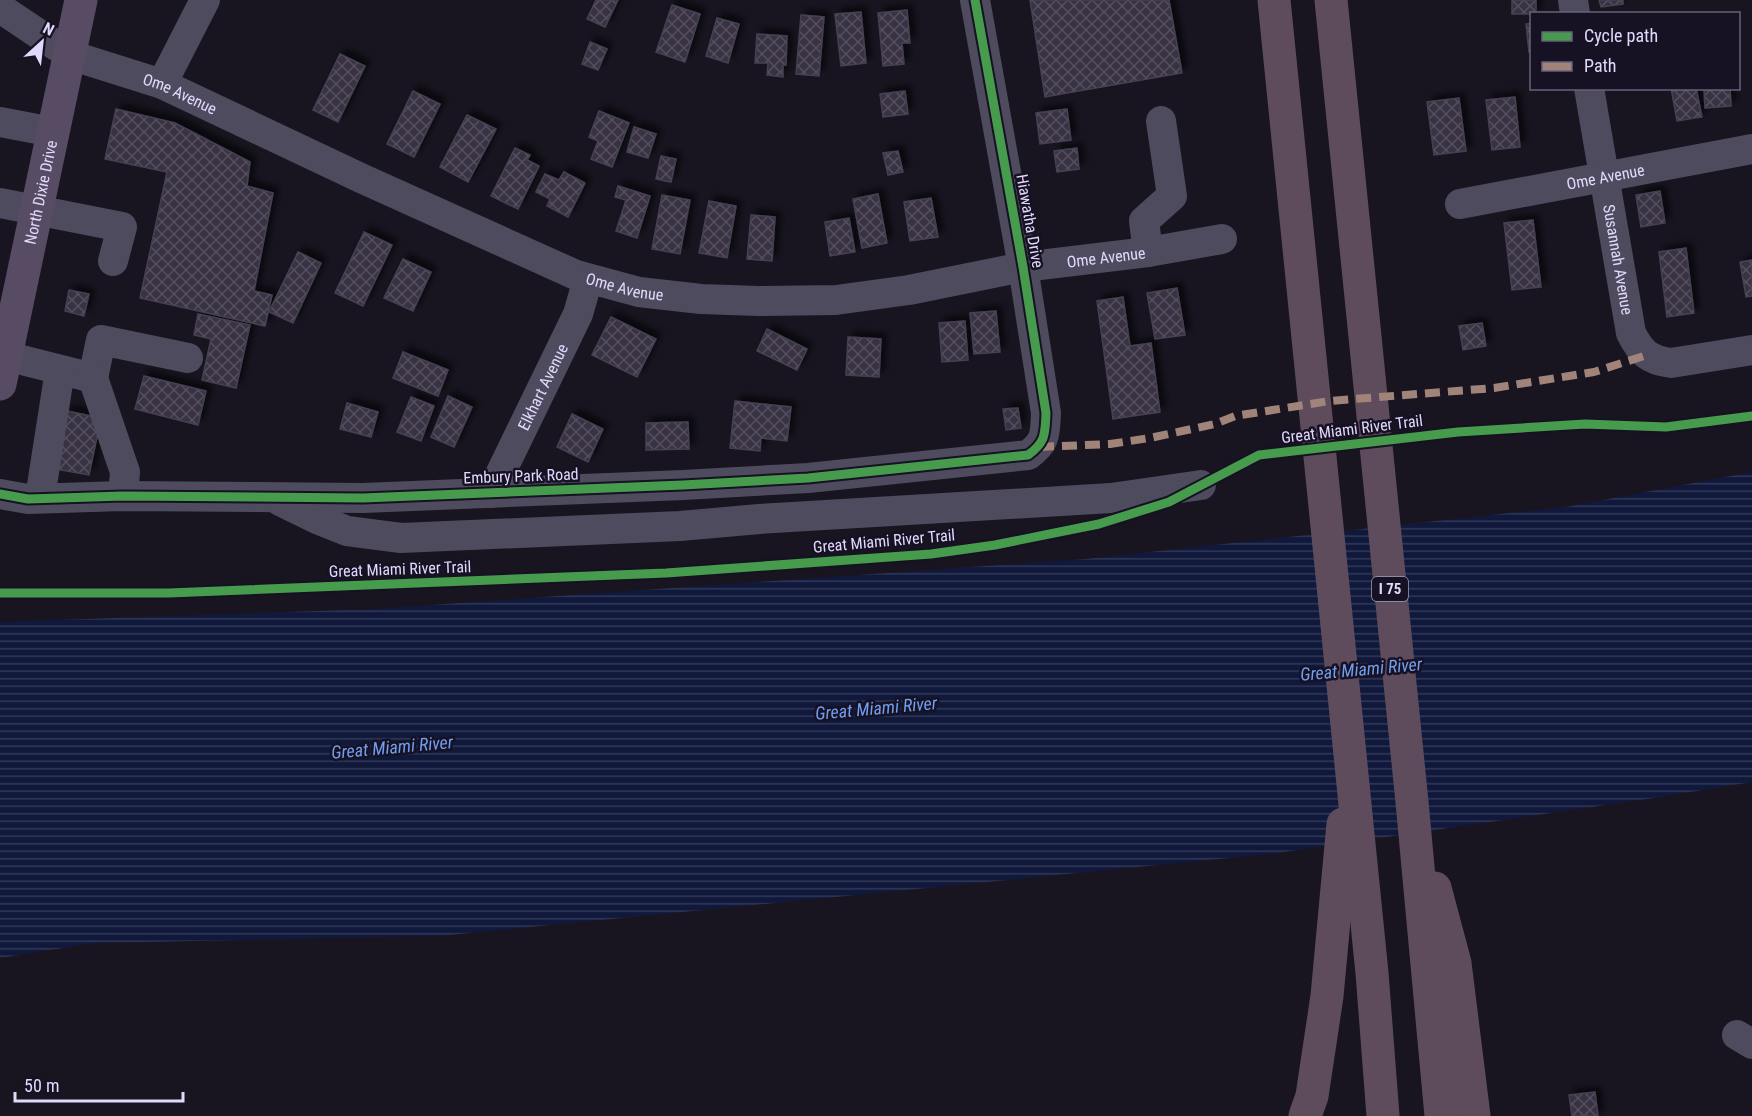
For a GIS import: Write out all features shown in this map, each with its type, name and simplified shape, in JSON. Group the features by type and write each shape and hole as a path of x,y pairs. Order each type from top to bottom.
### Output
{"highway":[{"path":"1274,0 1372,974 1383,1116"},
{"name":"I 75","path":"1331,0 1412,802 1441,967"},
{"path":"1305,1116 1312,1096 1328,996 1350,753"},
{"path":"1441,967 1441,1116"},
{"path":"1441,967 1474,1116"}],"main road":[{"name":"North Dixie Drive","path":"3,370 81,0"}],"street":[{"path":"162,84 205,0"},
{"name":"Hiawatha Drive","path":"975,0 1023,267 1046,412 1045,430 1039,447"},
{"name":"Ome Avenue","path":"0,8 70,55 162,84 363,179 588,279 639,292 758,302 836,300 909,290 1023,267 1148,252 1222,239"},
{"name":"Susannah Avenue","path":"1588,90 1631,333 1638,348 1659,362 1671,363 1752,350"},
{"path":"1148,252 1144,221 1172,196 1161,121"},
{"path":"0,122 53,132"},
{"name":"Ome Avenue","path":"1460,204 1752,149"},
{"path":"0,203 122,227 113,261"},
{"name":"Elkhart Avenue","path":"491,493 578,314 588,279"},
{"path":"123,496 125,472 93,378 101,340 188,358"},
{"path":"3,370 60,369 93,378"},
{"path":"40,498 60,369"},
{"name":"Embury Park Road","path":"0,494 28,499 123,496 363,498 683,485 808,478 1028,455 1039,447"},
{"path":"272,497 347,531 401,538 680,526 771,518 1111,498 1201,485"}],"water":[{"name":"Great Miami River","path":"1752,472 1752,782 1270,854 440,936 95,943 0,958 0,622 374,609 1086,559 1566,507"}],"building":[{"path":"596,0 618,0 605,27 587,19"},
{"path":"1030,0 1169,0 1182,73 1045,97"},
{"path":"1512,0 1536,0 1536,12 1512,14"},
{"path":"1599,0 1623,0 1623,4 1601,7"},
{"path":"672,5 700,14 685,62 656,52"},
{"path":"907,10 910,43 902,43 904,64 883,66 878,13"},
{"path":"861,12 866,63 841,66 835,14"},
{"path":"801,15 824,17 819,76 796,74"},
{"path":"717,18 739,24 728,63 706,56"},
{"path":"1530,23 1529,52 1526,24"},
{"path":"757,34 787,36 786,65 783,65 783,77 767,75 768,63 755,63"},
{"path":"590,42 607,49 598,70 582,64"},
{"path":"340,54 365,66 338,122 313,110"},
{"path":"1671,90 1696,90 1702,117 1677,121"},
{"path":"1704,90 1730,90 1731,106 1705,108"},
{"path":"413,91 440,104 414,157 387,144"},
{"path":"905,91 908,114 883,117 880,94"},
{"path":"1515,97 1520,147 1492,150 1486,100"},
{"path":"1459,98 1466,151 1434,155 1427,102"},
{"path":"116,109 175,123 250,162 247,186 273,193 254,291 272,295 265,326 140,298 167,172 105,159"},
{"path":"1067,109 1071,140 1040,144 1036,113"},
{"path":"599,111 629,123 612,167 591,159 598,141 589,137"},
{"path":"467,115 496,129 468,182 440,167"},
{"path":"634,127 656,134 648,158 627,152"},
{"path":"515,148 530,155 527,160 539,166 518,209 491,196"},
{"path":"1077,148 1079,169 1057,172 1054,151"},
{"path":"898,151 903,172 888,175 883,153"},
{"path":"661,156 676,159 671,182 656,179"},
{"path":"564,172 585,183 568,217 547,206 550,199 536,192 545,174 559,180"},
{"path":"618,186 650,196 637,238 616,231 626,200 615,197"},
{"path":"1660,191 1665,223 1641,227 1636,195"},
{"path":"878,194 887,243 862,248 853,199"},
{"path":"662,195 690,200 680,254 652,249"},
{"path":"931,198 938,237 910,241 904,202"},
{"path":"709,201 736,206 727,258 699,253"},
{"path":"751,215 775,217 772,261 747,259"},
{"path":"849,218 855,252 830,256 825,222"},
{"path":"1533,220 1541,287 1512,290 1504,223"},
{"path":"364,232 392,245 363,306 335,293"},
{"path":"1686,248 1694,313 1667,317 1659,252"},
{"path":"298,252 321,263 293,323 269,312"},
{"path":"403,259 431,272 413,311 384,298"},
{"path":"1752,260 1752,296 1746,297 1740,262"},
{"path":"1177,288 1185,335 1155,339 1147,293"},
{"path":"69,290 89,294 84,316 65,311"},
{"path":"1123,297 1130,346 1151,343 1160,412 1113,419 1097,301"},
{"path":"996,311 1000,352 974,354 970,313"},
{"path":"198,314 250,325 236,388 202,380 211,339 194,335"},
{"path":"611,317 656,339 637,377 592,355"},
{"path":"965,321 968,360 942,362 939,323"},
{"path":"1482,323 1486,346 1463,350 1459,326"},
{"path":"767,329 807,349 797,370 757,351"},
{"path":"848,337 881,339 879,377 846,375"},
{"path":"403,352 448,370 438,396 393,378"},
{"path":"144,376 206,391 198,425 135,409"},
{"path":"448,396 472,407 454,447 431,437"},
{"path":"411,397 434,406 421,441 397,432"},
{"path":"735,401 791,407 787,441 761,438 760,451 730,448"},
{"path":"347,403 378,412 371,437 340,429"},
{"path":"1018,408 1021,428 1006,430 1003,409"},
{"path":"67,411 101,418 89,475 55,469"},
{"path":"572,414 603,429 588,462 557,447"},
{"path":"688,422 689,449 646,450 646,423"},
{"path":"1595,1092 1598,1116 1572,1116 1569,1095"}],"marked path":[{"path":"1039,447 1110,444 1150,438 1215,424 1235,416 1329,401 1494,388 1594,372 1647,355"}],"cycle path":[{"path":"0,494 28,499 123,496 363,498 808,478 1028,455 1041,442 1046,413 1023,267 975,0"},
{"name":"Great Miami River Trail","path":"0,593 169,593 666,573 931,554 995,545 1099,524 1169,502 1259,455 1458,432 1585,424 1666,427 1752,416"}]}
